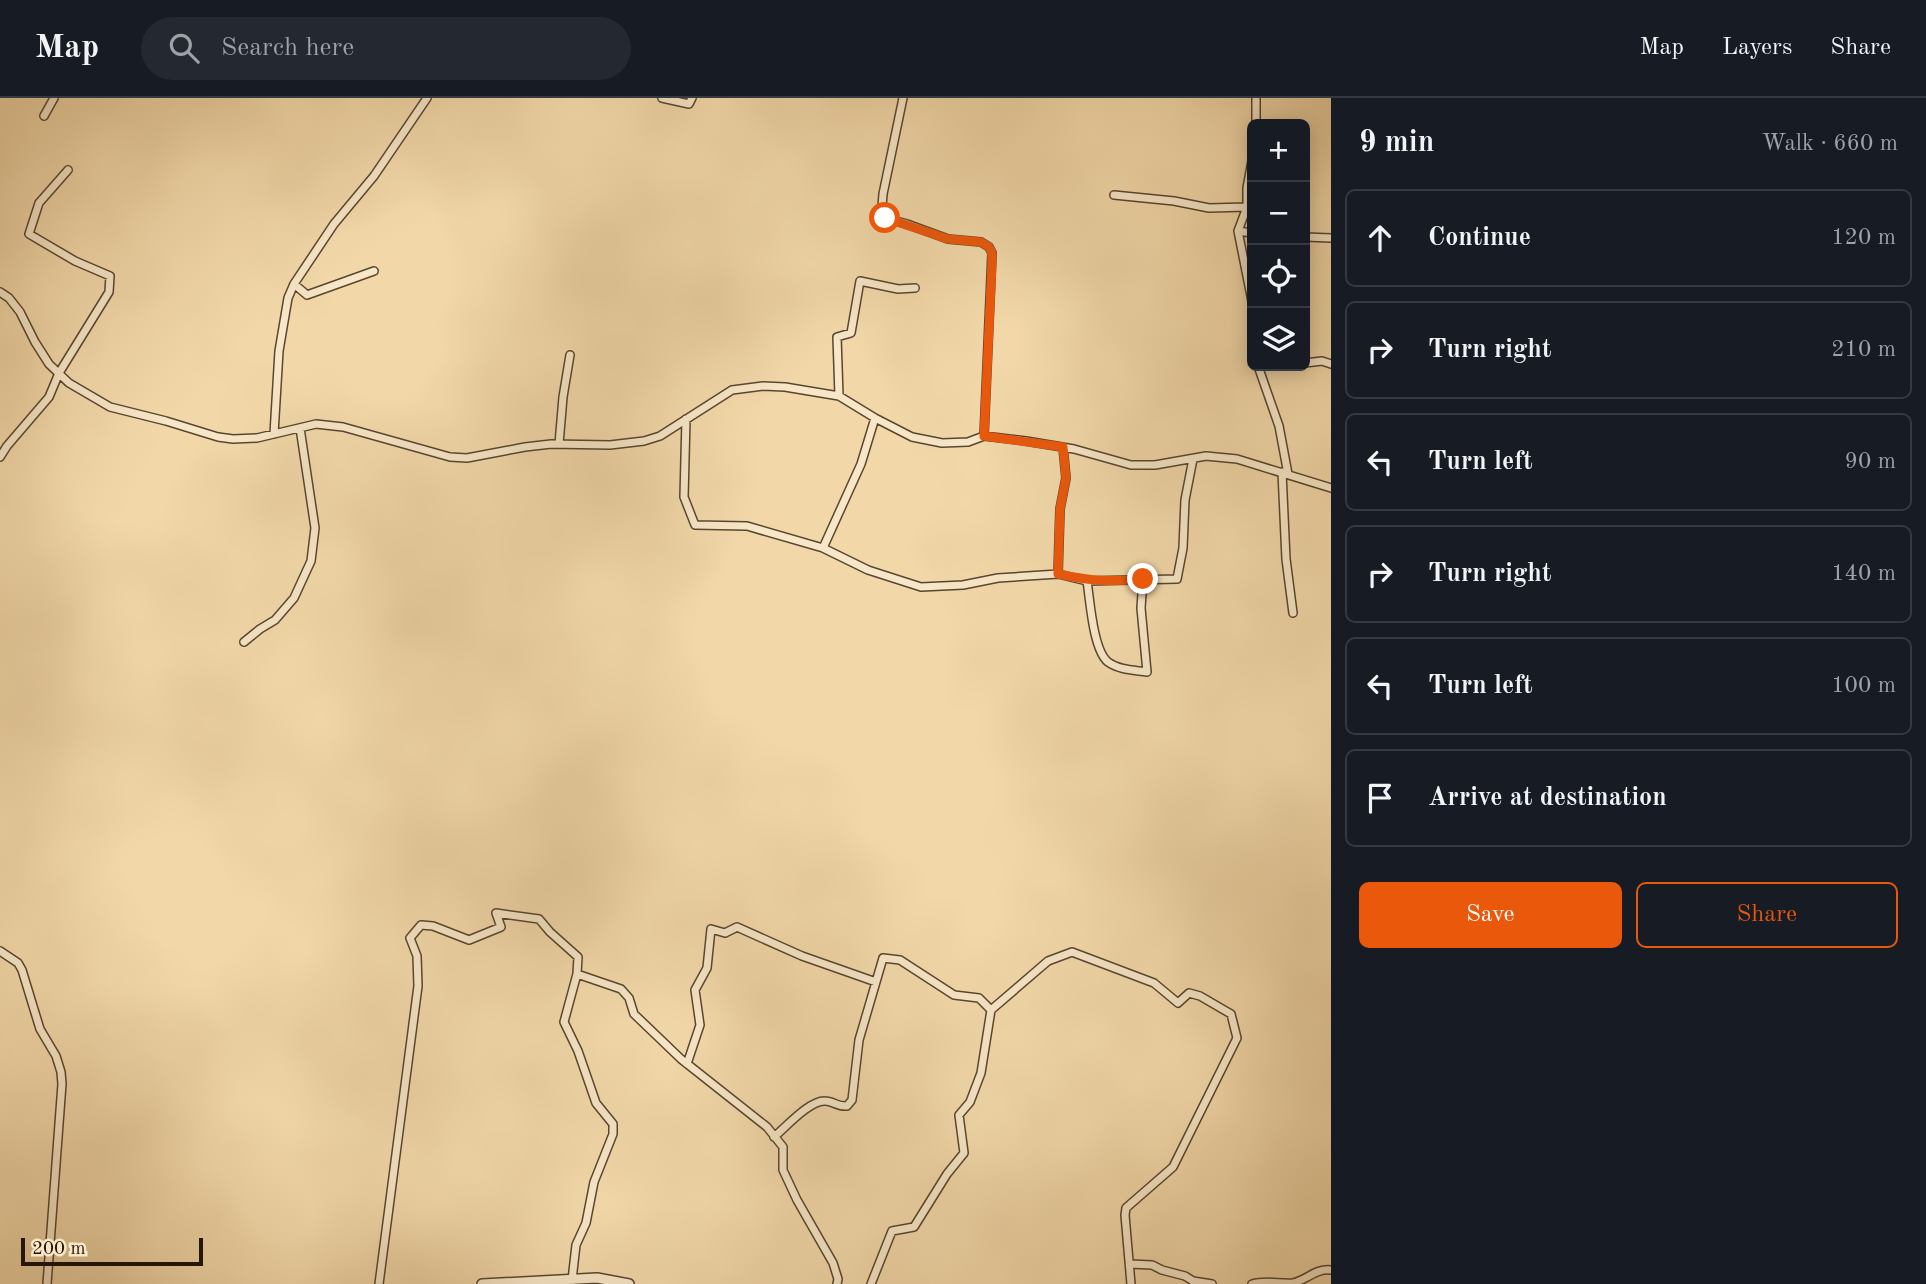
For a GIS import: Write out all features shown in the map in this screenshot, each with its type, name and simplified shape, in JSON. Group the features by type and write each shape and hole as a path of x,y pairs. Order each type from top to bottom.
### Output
{"street":[{"path":"44,116 54,98"},
{"path":"274,434 279,351 288,299 294,284 334,224 374,176 427,98"},
{"path":"662,98 690,104 692,98"},
{"path":"903,98 883,194 883,214 892,220 948,239 981,242 989,247 992,253 984,436"},
{"path":"1256,98 1256,119"},
{"path":"0,457 3,446 49,397 59,373 109,292 110,276 75,261 29,234 39,203 68,170"},
{"path":"1114,195 1174,201 1209,208 1247,207 1238,231 1247,276"},
{"path":"1238,231 1247,232"},
{"path":"1310,237 1331,238"},
{"path":"294,284 307,295 374,271"},
{"path":"839,396 837,337 851,333 860,281 898,289 915,288"},
{"path":"0,292 9,298 20,312 50,364 78,389 110,407 218,437 257,438 316,424 343,427 450,457 467,458 524,447 559,444 610,445 644,441 660,436 732,390 745,387 785,387 839,396 912,437 942,443 968,442 984,436 1063,447 1131,465 1155,465 1206,456 1237,459 1331,488"},
{"path":"559,444 570,355"},
{"path":"1310,362 1322,361 1331,364"},
{"path":"1260,371 1279,426 1285,473 1286,559 1293,613"},
{"path":"823,548 861,464 874,418"},
{"path":"686,419 684,497 695,525 747,526 823,548 868,570 921,587 1058,574 1087,580 1177,579 1183,548 1185,500 1193,459"},
{"path":"244,642 275,620 294,598 311,561 315,527 300,428"},
{"path":"1058,574 1060,509 1066,478 1063,447"},
{"path":"1087,580 1100,649 1107,662 1147,672 1141,608 1143,579"},
{"path":"379,1284 418,986 417,956 410,938 421,925 433,926 469,940 501,927 496,913 539,919 578,957 577,974 564,1022 578,1051 596,1103 613,1124 613,1135 594,1182 586,1223 576,1245 572,1280"},
{"path":"687,1064 700,1025 695,990 707,968 711,929 725,933 737,927 802,956 876,982"},
{"path":"0,951 19,963 40,1029 56,1056 61,1072 47,1284"},
{"path":"871,1284 892,1231 915,1227 947,1174 964,1153 959,1115 970,1101 981,1073 991,1010 1048,961 1072,952 1154,983 1178,1003 1189,993 1200,996 1231,1014 1237,1038 1173,1167 1126,1208 1131,1284"},
{"path":"774,1137 815,1101 827,1101 847,1107 852,1100 859,1040 883,958 900,960 954,995 979,998 991,1010"},
{"path":"577,974 621,989 629,998 634,1014 687,1064 767,1127 783,1147 783,1170 833,1263 837,1284"},
{"path":"1130,1264 1152,1265 1194,1281 1212,1284"},
{"path":"1252,1284 1285,1284 1296,1282 1322,1269 1331,1270"},
{"path":"482,1284 597,1278 629,1284"}],"route":[{"path":"885,218 948,239 981,242 989,247 992,264 984,436 1063,447 1066,478 1060,509 1058,574 1099,581 1143,579"}]}
